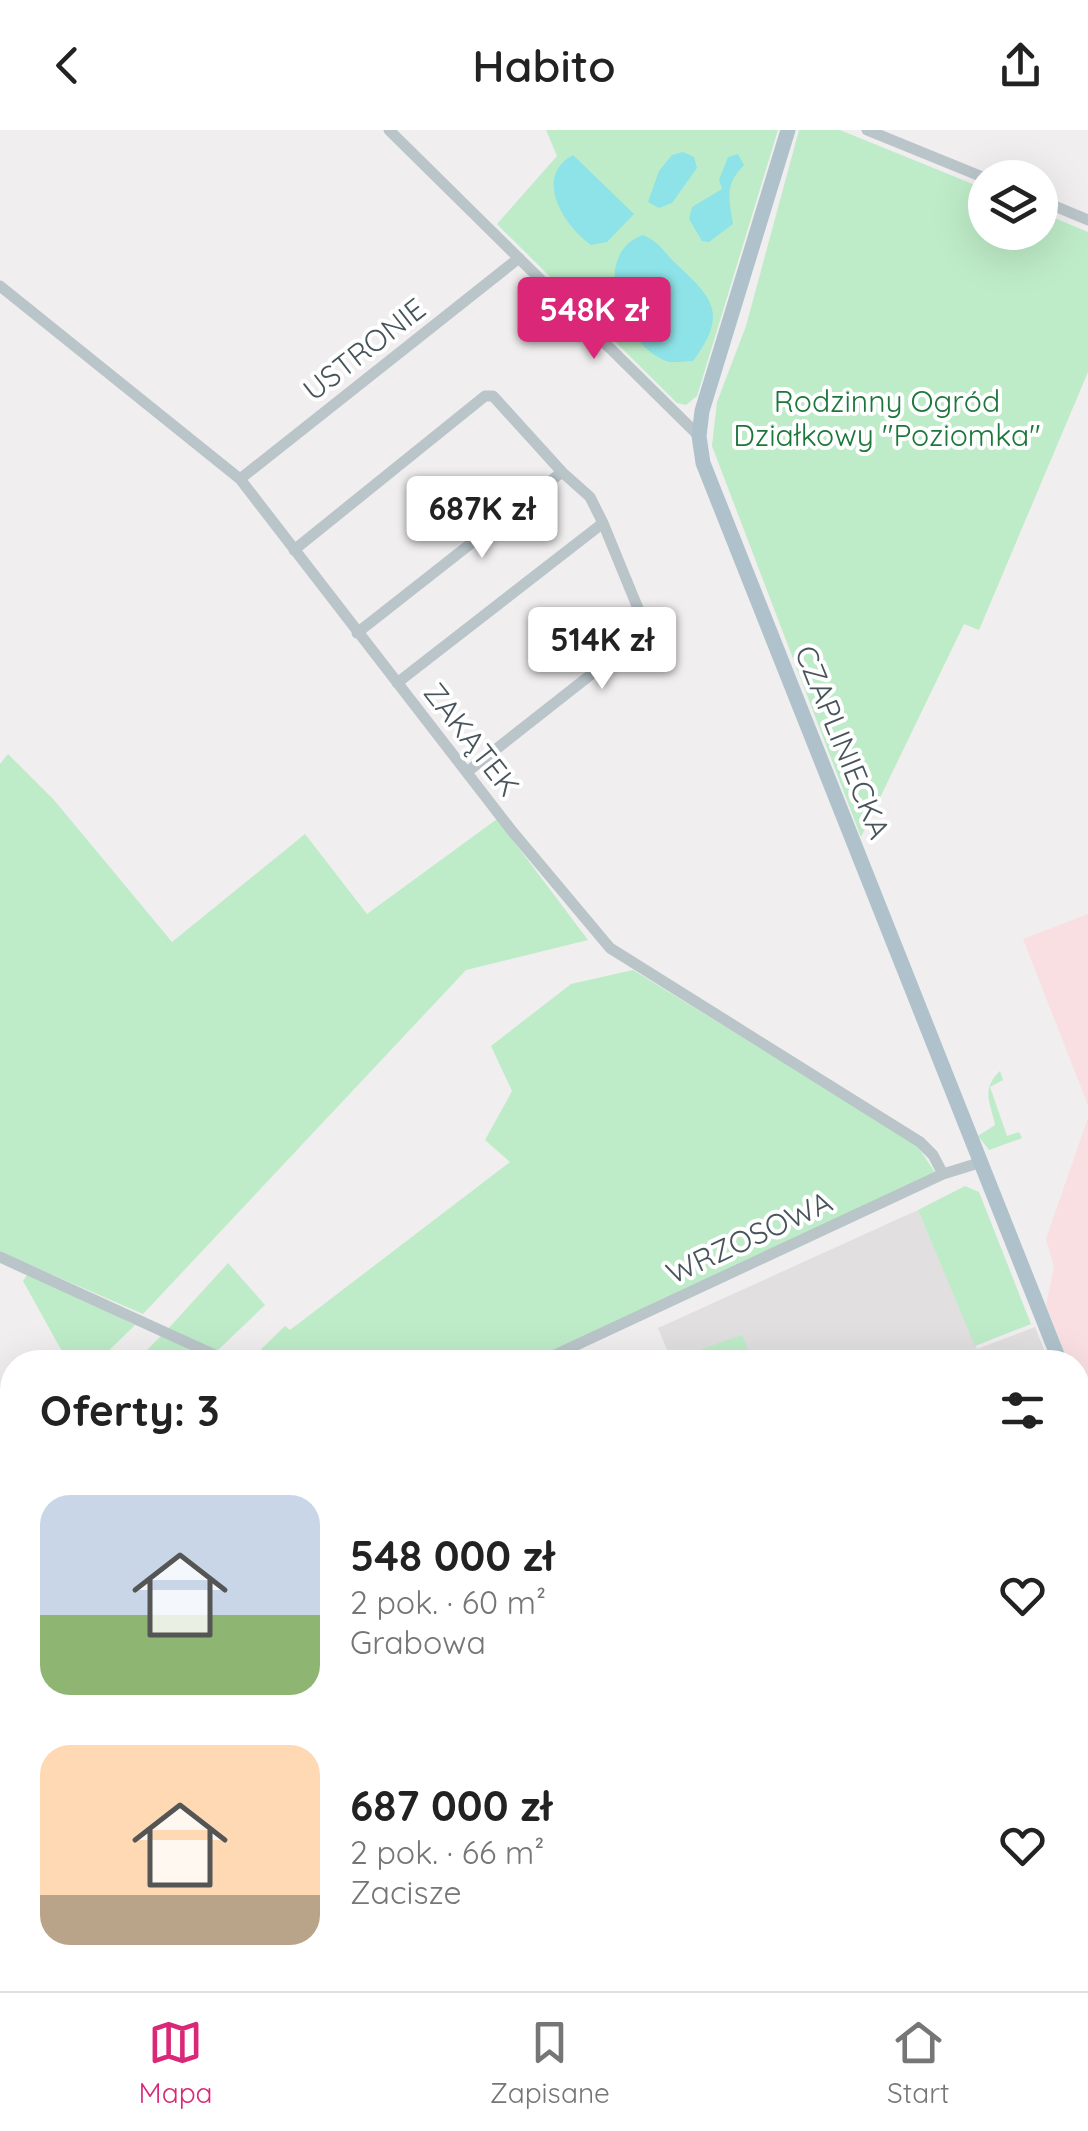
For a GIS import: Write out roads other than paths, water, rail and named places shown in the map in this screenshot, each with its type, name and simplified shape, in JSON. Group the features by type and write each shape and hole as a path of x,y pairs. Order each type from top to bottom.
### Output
{"main road":[{"name":"CZAPLINIECKA","path":"788,130 704,402 699,436 711,483 1055,1350"}],"street":[{"path":"389,130 699,436"},
{"path":"868,130 968,171"},
{"path":"1058,208 1088,220"},
{"name":"USTRONIE","path":"240,479 519,258"},
{"name":"ZAKĄTEK","path":"0,286 240,479 357,633 610,948 920,1142 933,1155 942,1174"},
{"path":"294,550 485,396 493,396 590,497 627,573 644,623 640,636 467,772"},
{"path":"357,633 562,472"},
{"path":"397,682 603,523"},
{"name":"WRZOSOWA","path":"566,1350 942,1174 982,1162"},
{"path":"0,1257 204,1350"}],"water":[{"path":"683,152 694,157 697,168 672,203 659,208 648,202 659,171 672,155"},
{"path":"738,154 744,165 731,186 733,224 709,242 702,241 689,219 692,207 722,189 719,180 728,157"},
{"path":"573,155 634,214 607,242 591,245 581,237 557,202 555,176 561,164"},
{"path":"643,235 660,246 706,295 711,306 711,329 693,361 669,362 652,353 626,321 618,301 614,280 617,261 626,246"}],"park label":[{"name":"Rodzinny Ogród Działkowy \"Poziomka\"","path":"887,418"}]}
